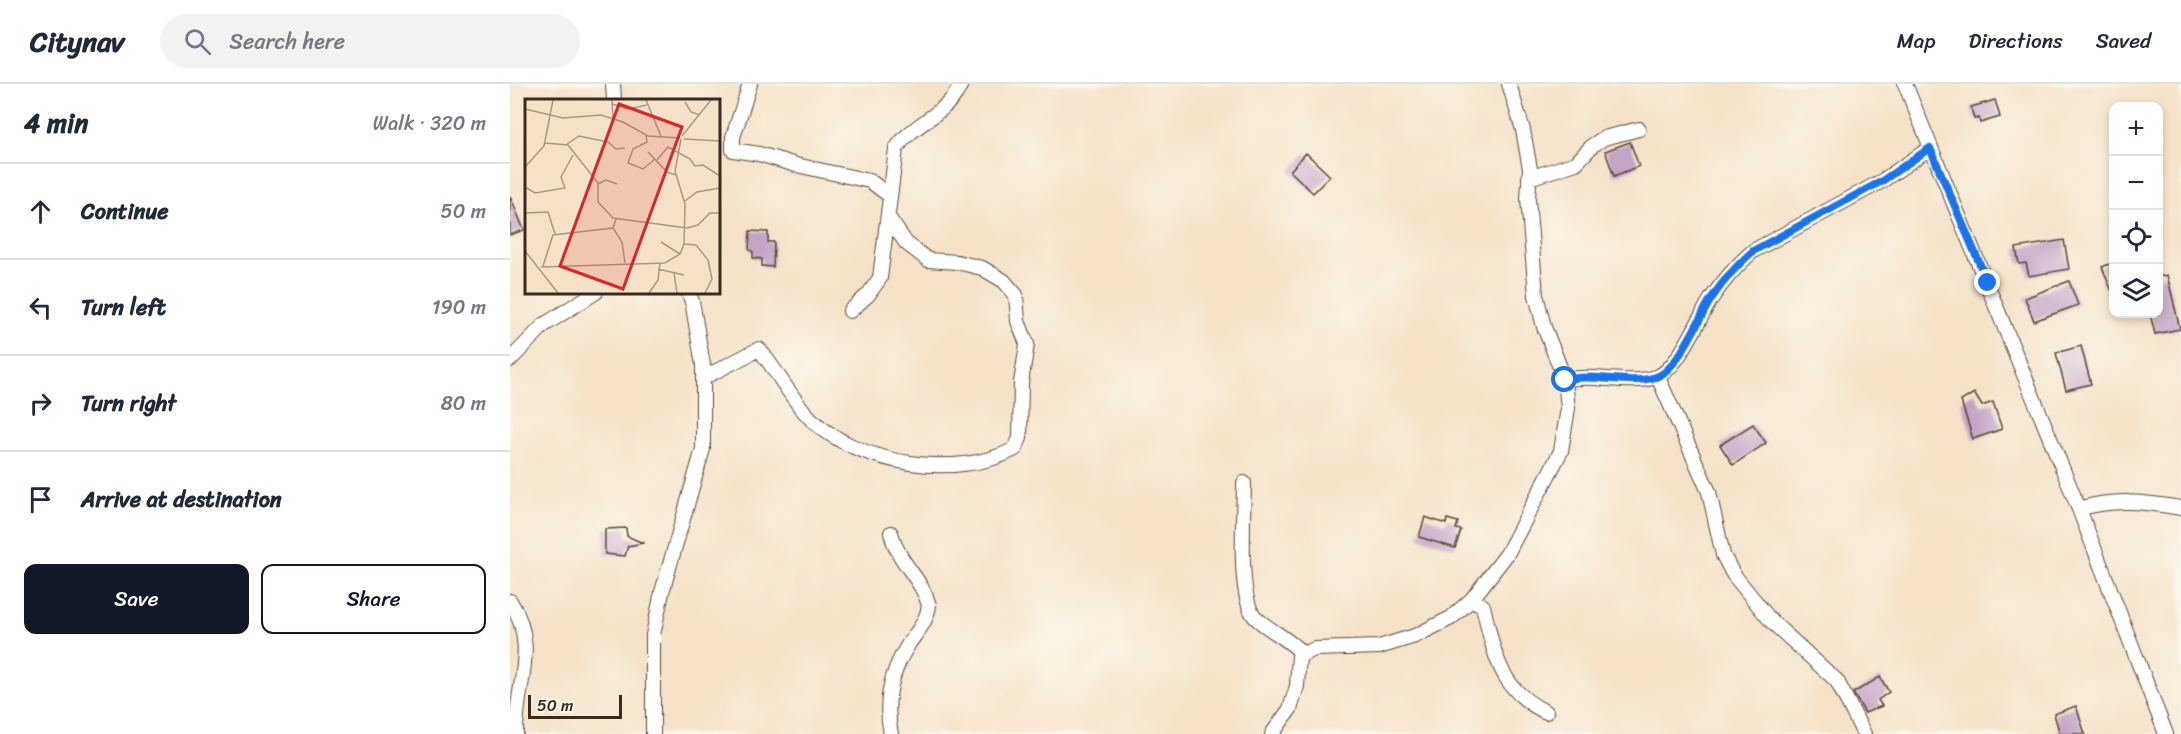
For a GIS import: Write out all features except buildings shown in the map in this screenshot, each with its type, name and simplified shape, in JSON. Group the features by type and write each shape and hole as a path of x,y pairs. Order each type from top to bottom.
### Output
{"street":[{"path":"750,84 733,137 733,150 759,153 796,165 870,181 890,196"},
{"path":"850,310 868,295 880,278 896,149 905,135 944,108 957,94 961,84"},
{"path":"1272,734 1290,709 1297,686 1296,666 1299,656 1315,649 1379,647 1415,636 1451,618 1472,599 1507,554 1561,451 1568,408 1565,380 1544,327 1536,295 1530,247 1529,178 1523,130 1509,84"},
{"path":"1905,84 2079,509 2166,734"},
{"path":"1529,178 1576,163 1604,138 1639,129"},
{"path":"1565,380 1630,381 1658,377 1668,370 1681,352 1711,299 1735,267 1753,251 1882,181 1930,148"},
{"path":"703,378 759,349 812,420 843,443 872,455 915,462 968,464 988,460 1015,449 1020,438 1021,383 1027,344 1018,321 1016,295 1004,281 982,268 957,262 928,260 906,243 888,217"},
{"path":"510,360 544,325 593,294"},
{"path":"653,734 653,635 662,592 703,449 703,378 697,325 689,294"},
{"path":"1658,377 1709,492 1723,555 1733,574 1771,621 1837,681 1864,734"},
{"path":"1244,483 1245,596 1255,617 1279,633 1303,654"},
{"path":"2079,509 2098,503 2136,501 2181,508"},
{"path":"891,533 895,551 920,584 929,605 922,627 895,668 888,702 891,734"},
{"path":"1472,599 1483,606 1500,669 1518,695 1546,712"},
{"path":"510,601 525,636 526,671 516,714 516,734"}],"route":[{"path":"1565,380 1585,378 1630,381 1658,377 1668,370 1681,352 1711,299 1735,267 1753,251 1882,181 1930,148 1988,283"}]}
